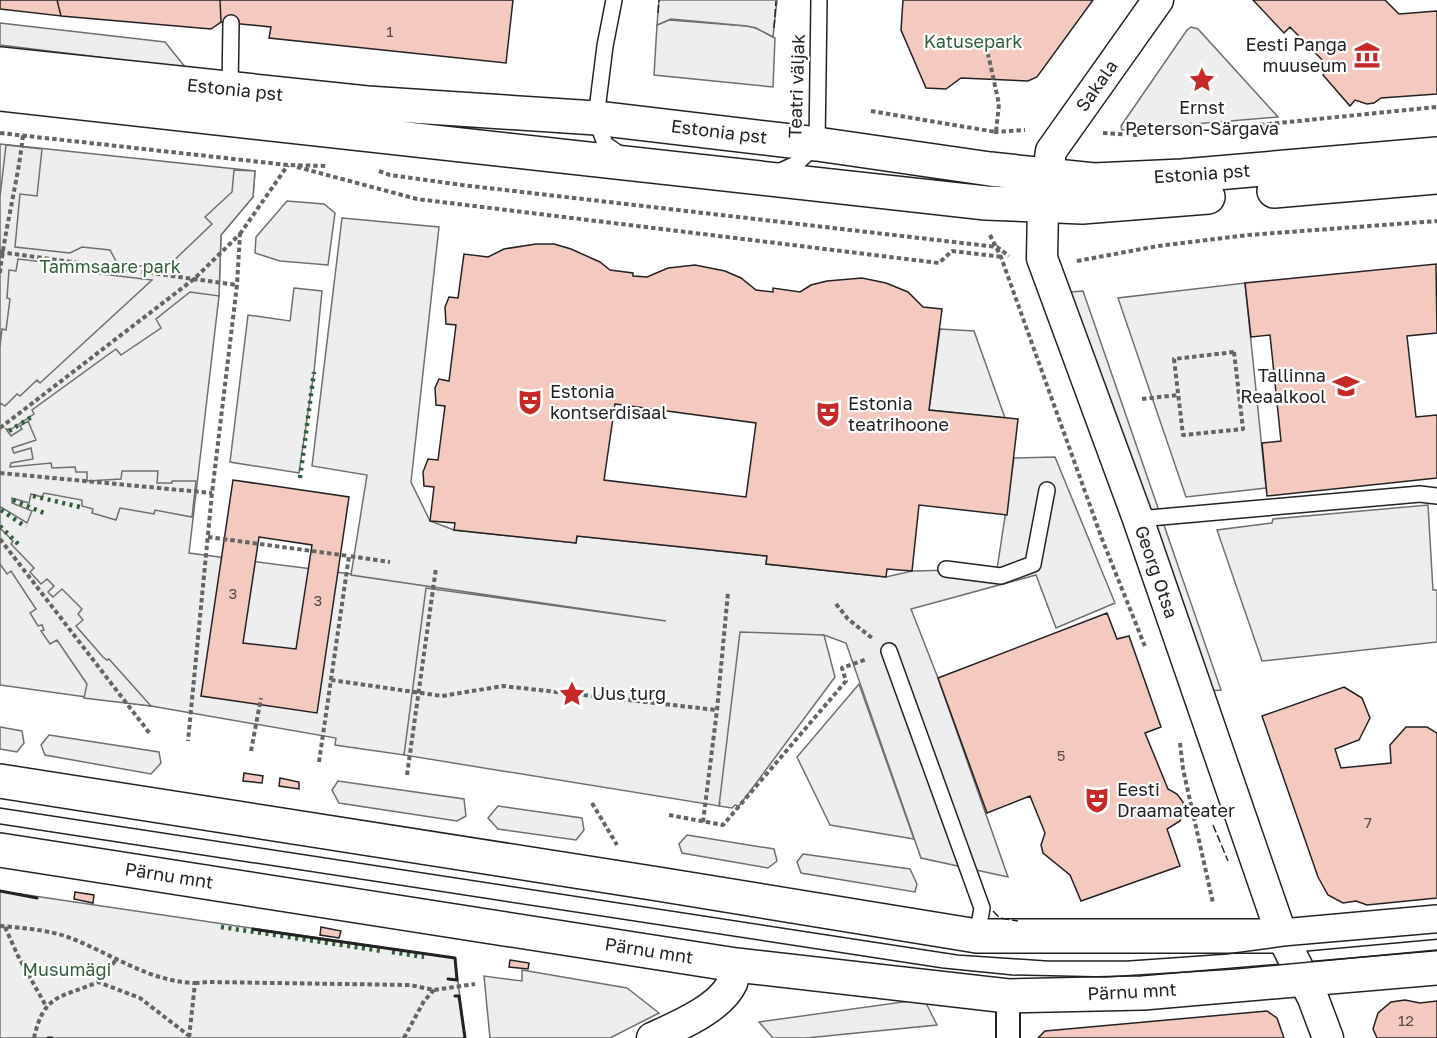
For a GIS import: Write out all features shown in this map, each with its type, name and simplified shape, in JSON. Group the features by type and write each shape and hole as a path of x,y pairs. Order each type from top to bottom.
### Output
{"main road":[{"name":"Estonia pst","path":"0,64 425,108 596,118 817,144 1045,192 1082,207 1437,177"},
{"name":"Estonia pst","path":"0,94 762,179 1045,192 1094,180 1182,176 1437,154"},
{"path":"0,781 977,936 1118,937 1218,934 1282,936 1437,922"},
{"name":"Pärnu mnt","path":"0,850 735,965 1008,996 1143,993 1437,968"}],"street":[{"name":"Sakala","path":"1045,192 1051,151 1158,0"},
{"name":"Georg Otsa","path":"1045,192 1042,258 1138,519 1282,936"},
{"path":"1282,936 1313,998 1328,1038"},
{"path":"652,1038 686,1023 715,1004 731,984 735,965"},
{"path":"1008,996 1008,1038"}],"lane":[{"path":"614,0 605,46 596,118 605,144 632,164"},
{"name":"Teatri väljak","path":"762,179 796,164 817,144 819,0"},
{"path":"230,89 231,23"},
{"path":"946,569 1001,576 1033,564 1047,490"},
{"path":"1138,519 1420,494 1437,496"},
{"path":"889,651 982,908 977,936"}],"path":[{"path":"988,54 999,104 995,141"},
{"path":"1095,134 1135,135 1209,130 1437,107"},
{"path":"871,111 996,132 1034,129"},
{"path":"0,133 288,165 331,166"},
{"path":"0,273 1,252 19,170 23,135"},
{"path":"0,428 194,279 240,234 288,165"},
{"path":"288,165 417,199 939,263 952,251 1012,258 997,247 462,185 390,175 373,169"},
{"path":"1073,261 1158,246 1248,235 1437,221"},
{"path":"188,741 212,493 237,285 240,234"},
{"path":"997,247 1102,539 1147,650"},
{"path":"1,252 237,285"},
{"path":"1234,352 1243,429 1183,435 1178,395 1174,359 1234,352"},
{"path":"1143,399 1178,395"},
{"path":"0,473 212,493"},
{"path":"208,537 390,562"},
{"path":"0,538 151,735"},
{"path":"319,762 349,556"},
{"path":"407,775 436,568"},
{"path":"703,822 717,710 728,592"},
{"path":"836,604 864,633 889,651"},
{"path":"669,815 723,825 846,681 842,668"},
{"path":"331,680 442,696 503,686 717,710"},
{"path":"251,751 261,699"},
{"path":"1179,738 1183,769 1214,901 1212,911"},
{"path":"2,926 33,929 71,938 116,960 178,983 410,985 434,990 475,984"},
{"path":"2,926 45,1006"},
{"path":"34,1038 45,1006 52,1000 98,982 116,960"},
{"path":"98,982 140,998 189,1037"},
{"path":"189,1037 195,983"},
{"path":"404,1038 424,1001 434,990"}],"green space":[{"path":"669,20 747,26 775,38 773,87 654,75 657,25"},
{"path":"1191,27 1198,29 1278,117 1122,130 1121,126"},
{"name":"Tammsaare park","path":"0,144 255,171 253,197 221,235 219,296 189,553 824,635 835,677 739,806 735,805 732,808 719,806 720,803 405,750 404,755 335,745 336,738 151,706 0,685"},
{"path":"287,201 324,204 335,213 328,265 280,261 255,253 256,237"},
{"path":"1245,283 1266,488 1186,497 1118,298"},
{"path":"294,288 322,291 314,372 299,473 230,462 248,315 290,321"},
{"path":"940,329 974,331 1005,418 929,410"},
{"path":"859,684 914,839 830,825 797,757"},
{"path":"0,727 22,731 24,743 17,752 0,749"},
{"path":"49,735 159,752 161,763 151,774 45,755 41,745"},
{"path":"338,781 464,799 466,816 457,821 339,803 332,790"},
{"path":"498,806 582,818 584,830 576,840 498,829 488,818"},
{"path":"687,835 774,849 777,861 768,868 682,853 679,844"},
{"path":"803,854 910,869 917,884 915,892 801,873 797,862"},
{"name":"Musumägi","path":"0,891 455,958 465,1038 0,1038"}],"shaded area":[{"path":"659,0 777,0 773,37 747,26 671,19 657,25"},
{"path":"0,23 165,42 186,68 0,45"},
{"path":"6,145 42,149 37,196 20,194 15,247 70,253 82,247 110,250 117,263 165,269 212,224 205,217 232,192 234,170 255,171 253,197 221,235 219,296 190,292 156,319 161,328 121,355 116,349 32,410 34,414 10,430 6,429 11,436 22,429 20,426 28,421 36,440 12,448 14,453 31,448 33,459 11,463 10,467 51,463 52,468 75,467 76,472 87,472 87,481 121,479 122,471 158,471 157,483 196,481 192,517 155,510 154,514 120,508 116,520 92,513 93,509 82,506 82,500 44,493 42,497 31,494 29,503 12,498 12,503 32,511 27,523 1,507 0,509 0,403 5,406 37,380 40,383 152,280 69,270 69,265 18,259 16,271 9,270 7,298 10,299 6,330 2,329 0,346 0,197"},
{"path":"342,218 439,227 411,482 430,521 454,530 576,543 577,536 767,556 766,564 886,577 912,571 997,569 1014,458 1055,457 1115,603 1056,628 1036,575 911,609 938,678 1008,877 921,858 846,643 824,635 740,632 719,806 404,755 426,588 666,621 351,575 367,475 312,466"},
{"path":"1083,291 1221,690 1197,692 1055,293"},
{"path":"1428,505 1433,590 1437,590 1437,642 1262,661 1217,530 1272,523 1273,519"},
{"path":"0,528 13,541 11,544 34,568 30,572 41,584 47,579 54,586 48,592 53,597 62,589 82,609 78,614 83,620 76,626 151,706 84,698 87,684 57,640 50,644 41,631 44,630 42,625 38,626 30,613 36,609 11,571 7,574 0,564"},
{"path":"522,970 627,988 659,1013 610,1038 490,1038 484,976 522,981"},
{"path":"924,999 937,1025 806,1038 773,1038 759,1022"}],"building":[{"path":"0,0 57,0 61,16 0,9"},
{"path":"57,0 220,0 221,22 211,29 61,16"},
{"path":"220,0 513,0 506,63 269,38 271,27 221,22"},
{"name":"Katusepark","path":"903,0 1093,0 1037,77 1028,81 961,78 946,89 926,88 901,30"},
{"path":"1253,0 1385,0 1399,14 1437,11 1437,94 1381,98 1374,103 1367,104 1355,100 1350,106 1323,75 1330,68 1290,27 1284,33"},
{"name":"Estonia teatrihoone","path":"554,244 600,262 610,270 633,273 633,276 647,277 668,268 695,265 725,271 741,278 756,290 773,292 773,288 800,292 811,285 827,281 862,278 886,283 908,292 923,307 942,309 929,410 1018,419 1007,515 919,505 912,571 887,569 886,577 766,564 767,556 577,536 576,543 454,530 455,523 430,521 434,487 424,486 423,472 428,459 438,460 445,406 436,405 435,388 439,379 449,381 456,325 446,324 445,307 449,297 458,298 464,254 488,257 504,249","holes":["615,404 756,423 746,497 604,480"]},
{"path":"1436,264 1437,333 1407,336 1416,417 1437,415 1437,478 1267,496 1262,443 1281,441 1270,335 1251,337 1245,283"},
{"path":"233,480 349,497 317,713 201,696","holes":["259,537 312,545 296,649 243,643"]},
{"path":"1107,613 1117,639 1129,636 1161,727 1145,733 1168,789 1177,794 1183,802 1184,812 1180,821 1167,829 1180,866 1081,901 1070,875 1043,853 1041,845 1045,833 1030,796 987,813 938,678"},
{"path":"1344,687 1362,698 1370,718 1359,740 1335,749 1341,768 1391,763 1390,745 1406,727 1427,727 1437,733 1437,898 1367,905 1356,901 1343,903 1328,895 1318,877 1262,716"},
{"path":"244,773 263,776 262,783 243,781"},
{"path":"280,778 299,782 299,789 279,786"},
{"path":"75,892 94,895 93,903 74,899"},
{"path":"321,927 341,931 339,938 320,935"},
{"path":"510,960 529,963 528,969 509,967"},
{"path":"1405,1000 1420,1003 1437,1001 1437,1038 1377,1038 1373,1029 1378,1013 1391,1002"},
{"path":"1267,1011 1277,1018 1284,1038 1038,1038 1045,1031"}],"tram line":[{"path":"0,808 958,955 1048,961 1127,961 1227,954 1286,946 1437,933"},
{"path":"0,824 942,968 1012,975 1106,977 1235,969 1437,950"}],"hedge":[{"path":"300,478 314,372"},
{"path":"9,431 33,416"},
{"path":"33,496 80,507"},
{"path":"13,500 44,513"},
{"path":"1,510 26,527"},
{"path":"0,526 19,545"},
{"path":"221,927 382,951"},
{"path":"392,952 424,957"}],"fence":[{"path":"658,13 659,0"},
{"path":"774,28 776,1"},
{"path":"1213,825 1228,861"},
{"path":"993,911 1000,918 1018,921"}],"wall":[{"path":"0,891 37,898"},
{"path":"253,929 455,958 457,980 448,979"},
{"path":"455,996 459,996 465,1038"}],"place":[{"name":"Eesti Panga muuseum","path":"1367,55"},
{"name":"Ernst Peterson-Särgava","path":"1202,80"},
{"name":"Tallinna Reaalkool","path":"1346,386"},
{"name":"Estonia kontserdisaal","path":"530,402"},
{"name":"Estonia teatrihoone","path":"828,414"},
{"name":"Uus turg","path":"572,694"},
{"name":"Eesti Draamateater","path":"1097,800"}]}
